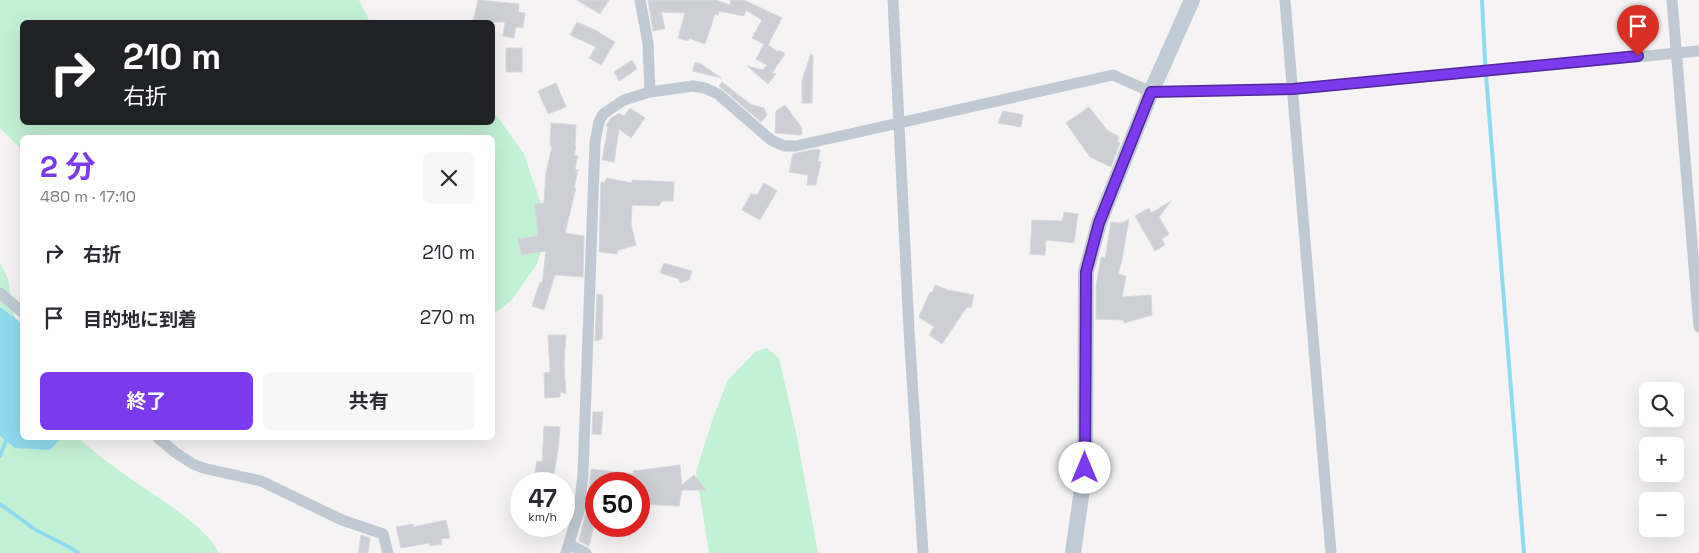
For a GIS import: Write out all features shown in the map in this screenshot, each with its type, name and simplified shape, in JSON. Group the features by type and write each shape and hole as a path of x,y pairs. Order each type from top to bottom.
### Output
{"main road":[{"path":"1073,553 1085,468 1086,272 1099,223 1151,92 1192,0"}],"street":[{"path":"640,0 648,43 650,92"},
{"path":"893,0 898,122 923,553"},
{"path":"1285,0 1331,553"},
{"path":"1672,0 1699,326"},
{"path":"586,553 568,549 579,511 583,474 595,142 604,114 624,100 650,92 693,86 712,91 718,94 771,140 784,146 796,146 1112,75 1151,92 1293,89 1699,51"},
{"path":"0,293 20,310"},
{"path":"160,440 193,464 261,481 342,520 383,534 388,553"}],"green space":[{"path":"0,0 359,0 369,20 20,20 20,125 495,125 495,115 524,154 549,227 537,264 512,300 495,313 495,135 20,135 20,148 0,128"},
{"path":"0,262 8,279 15,320 20,440 80,440 107,462 192,522 208,537 219,553 0,553"},
{"path":"767,348 779,358 797,437 818,553 709,553 696,472 713,418 728,380 756,351"}],"water":[{"path":"0,307 20,322 20,440 59,440 50,450 15,448 0,436"}],"building":[{"path":"478,0 519,4 518,12 525,13 523,28 516,27 514,38 503,36 505,22 473,20"},
{"path":"577,0 609,0 600,14"},
{"path":"648,0 716,0 730,5 731,0 744,0 782,18 768,45 778,52 779,50 785,54 772,73 776,74 768,84 747,66 763,70 767,65 756,59 764,44 752,38 762,20 746,10 744,16 719,11 718,15 715,14 705,44 689,38 688,41 678,38 685,13 661,12 665,29 653,31"},
{"path":"577,22 615,42 601,65 589,58 596,47 570,35"},
{"path":"506,48 522,48 522,72 506,72"},
{"path":"811,54 813,55 812,103 802,103 802,80"},
{"path":"632,60 637,69 619,81 614,72"},
{"path":"695,62 701,64 721,78 693,71"},
{"path":"722,82 750,104 764,108 767,115 761,122 719,86"},
{"path":"556,83 566,107 548,114 538,91"},
{"path":"785,105 802,128 801,135 775,133 776,111"},
{"path":"1089,107 1107,130 1118,136 1118,142 1120,143 1111,167 1090,157 1066,123"},
{"path":"630,108 645,118 631,138 619,129 614,162 602,160 608,127 606,125 611,118 619,113 624,116"},
{"path":"1003,111 1023,115 1021,127 998,123"},
{"path":"551,123 576,125 574,155 578,156 575,169 578,170 574,188 576,188 565,233 584,236 583,277 555,275 544,310 532,306 540,282 542,283 546,251 521,255 518,239 538,236 535,204 544,203 546,172 552,147 550,146"},
{"path":"816,149 820,150 818,161 821,162 816,185 807,185 808,175 789,172 793,154"},
{"path":"607,178 632,183 632,180 674,182 673,201 662,201 659,206 632,205 631,224 636,245 618,250 617,254 599,252 601,182 604,183"},
{"path":"764,183 777,191 760,220 742,210 751,194 757,195"},
{"path":"1171,201 1159,217 1169,234 1162,239 1165,245 1155,251 1135,216 1149,208 1151,213"},
{"path":"1064,212 1078,214 1074,243 1046,240 1045,255 1030,254 1032,220 1062,221"},
{"path":"1129,219 1118,274 1126,276 1122,297 1151,295 1152,315 1124,323 1124,320 1096,319 1096,287 1101,257 1105,258 1111,222 1122,223"},
{"path":"664,263 692,271 689,280 680,283 679,279 660,273"},
{"path":"935,285 948,290 974,295 971,308 967,307 942,344 929,335 934,327 919,317"},
{"path":"597,294 603,295 602,339 595,341"},
{"path":"548,335 566,335 564,364 566,394 561,392 560,397 545,398 544,373 550,372"},
{"path":"593,412 603,412 601,435 592,434"},
{"path":"544,426 560,427 554,472 535,472 537,461 542,462"},
{"path":"680,465 682,485 694,475 706,490 682,490 679,506 650,505 650,472 633,471"},
{"path":"591,469 617,472 591,472"},
{"path":"585,516 585,537 591,537 589,546 579,541"},
{"path":"446,520 450,538 441,539 442,544 430,546 429,543 401,548 396,527 413,524 413,527"},
{"path":"361,535 370,538 368,553 358,553"}],"waterway":[{"path":"1482,0 1485,62 1524,553"},
{"path":"0,456 6,441"},
{"path":"0,504 36,530 78,553"}],"route":[{"path":"1085,468 1086,272 1099,223 1151,92 1293,89 1638,56"}]}
